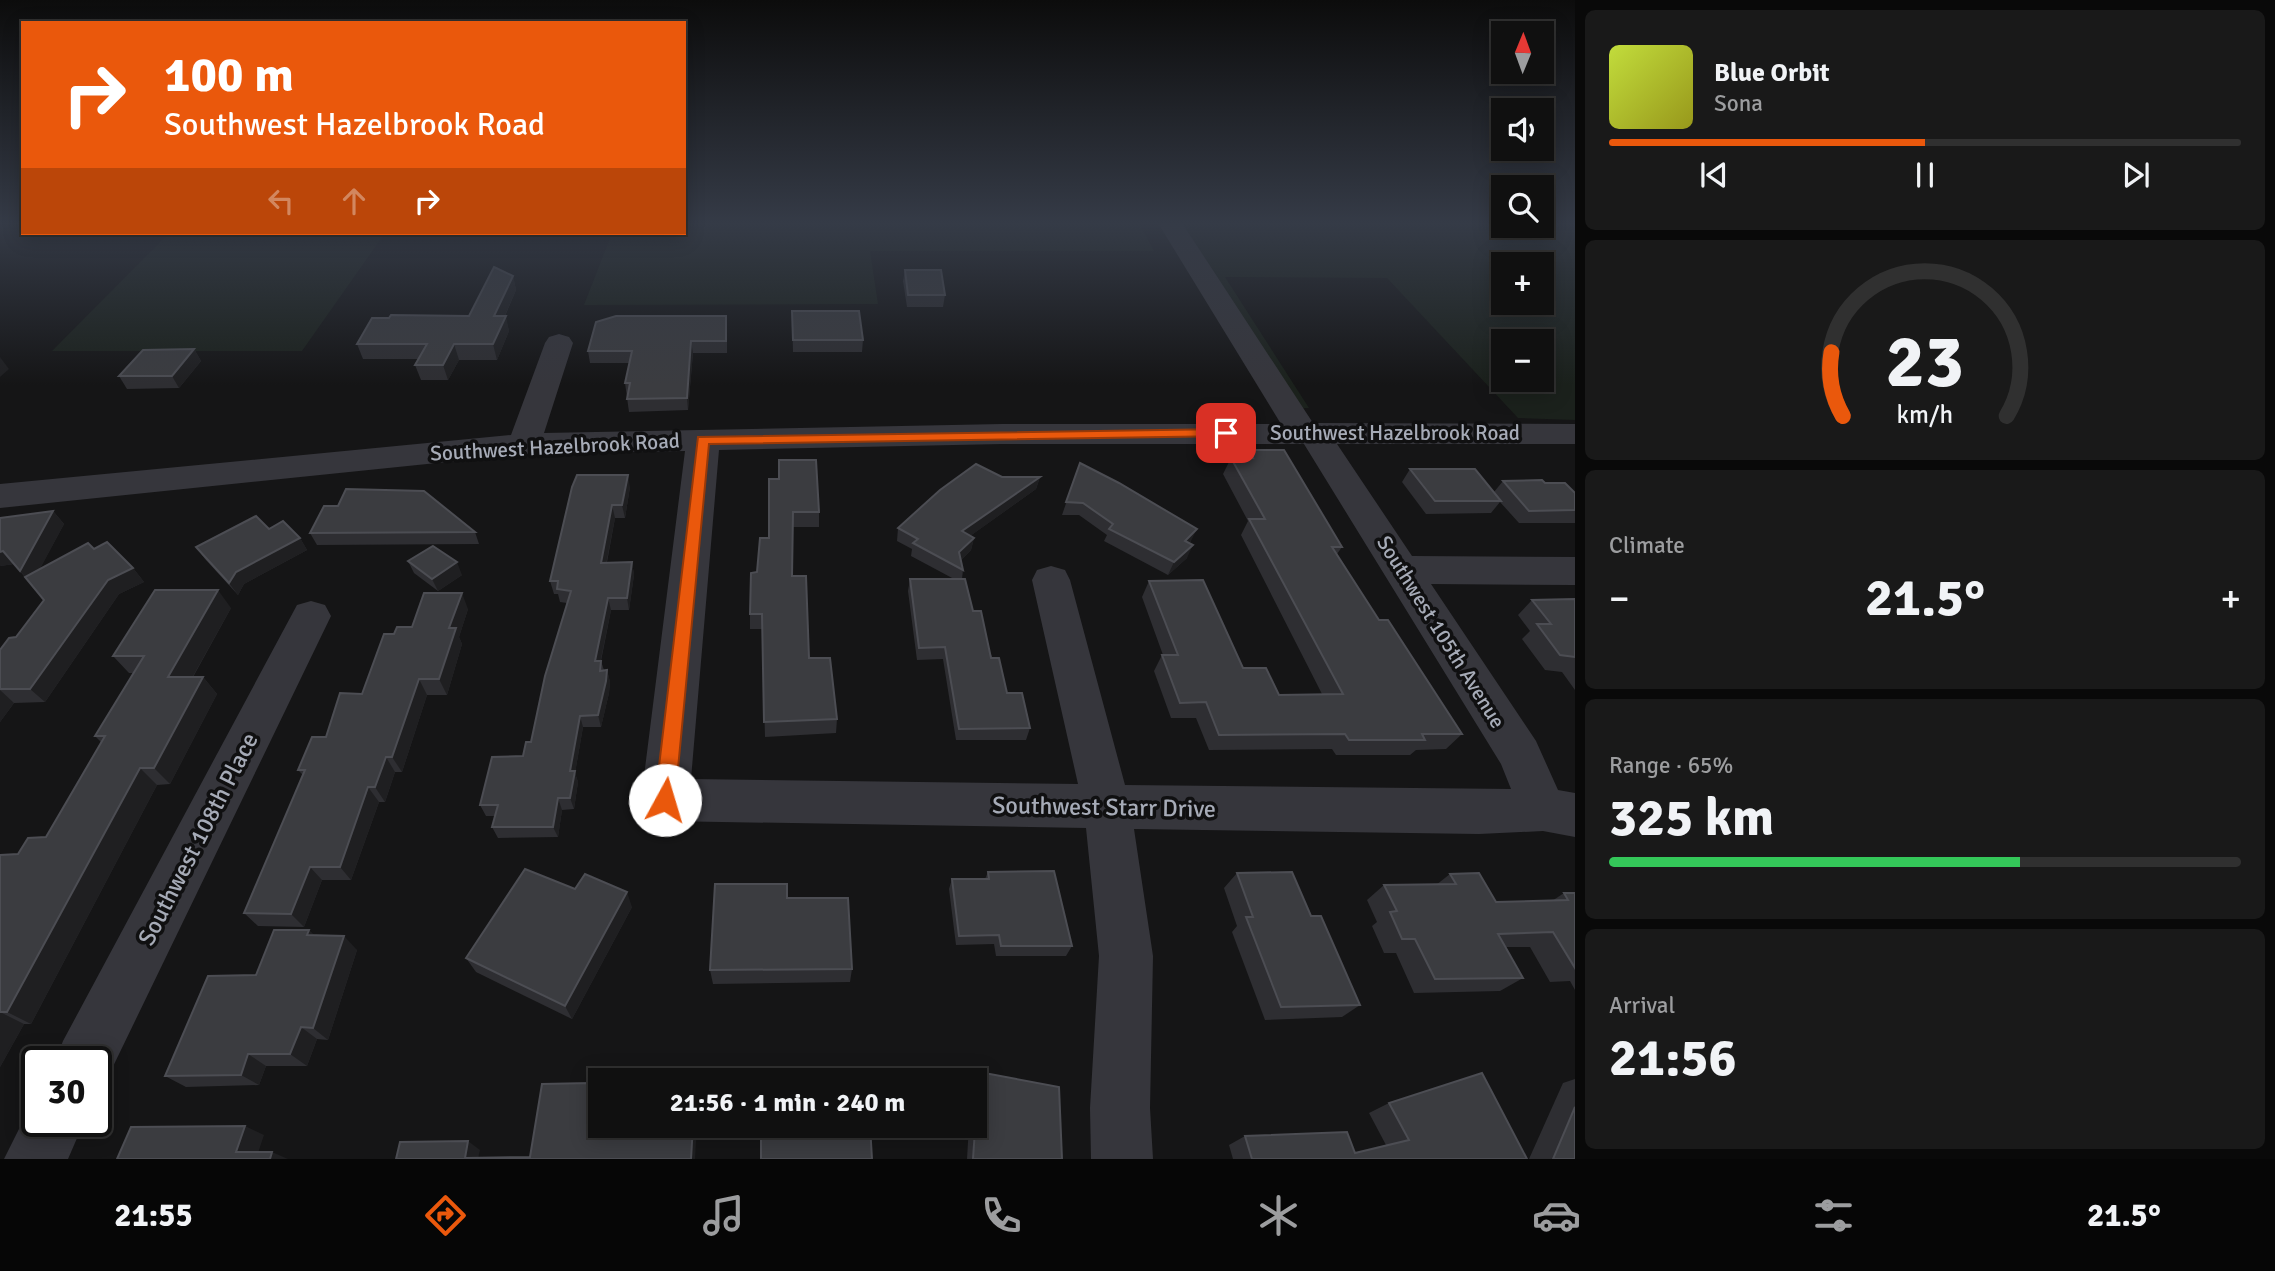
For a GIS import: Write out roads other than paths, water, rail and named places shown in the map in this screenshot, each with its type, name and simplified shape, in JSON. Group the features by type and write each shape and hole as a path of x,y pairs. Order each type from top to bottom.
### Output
{"street":[{"name":"Southwest 105th Avenue","path":"1206,277 1402,570 1559,812"},
{"path":"524,444 559,343"},
{"name":"Southwest Hazelbrook Road","path":"0,496 524,444 1308,433 1575,434"},
{"name":"Southwest Starr Drive","path":"703,440 665,800 1559,812"},
{"path":"1402,570 1575,571"},
{"path":"1051,579 1108,807 1117,858 1126,958 1122,1159"},
{"name":"Southwest 108th Place","path":"92,1046 311,616"},
{"path":"35,1159 46,1137"}]}
